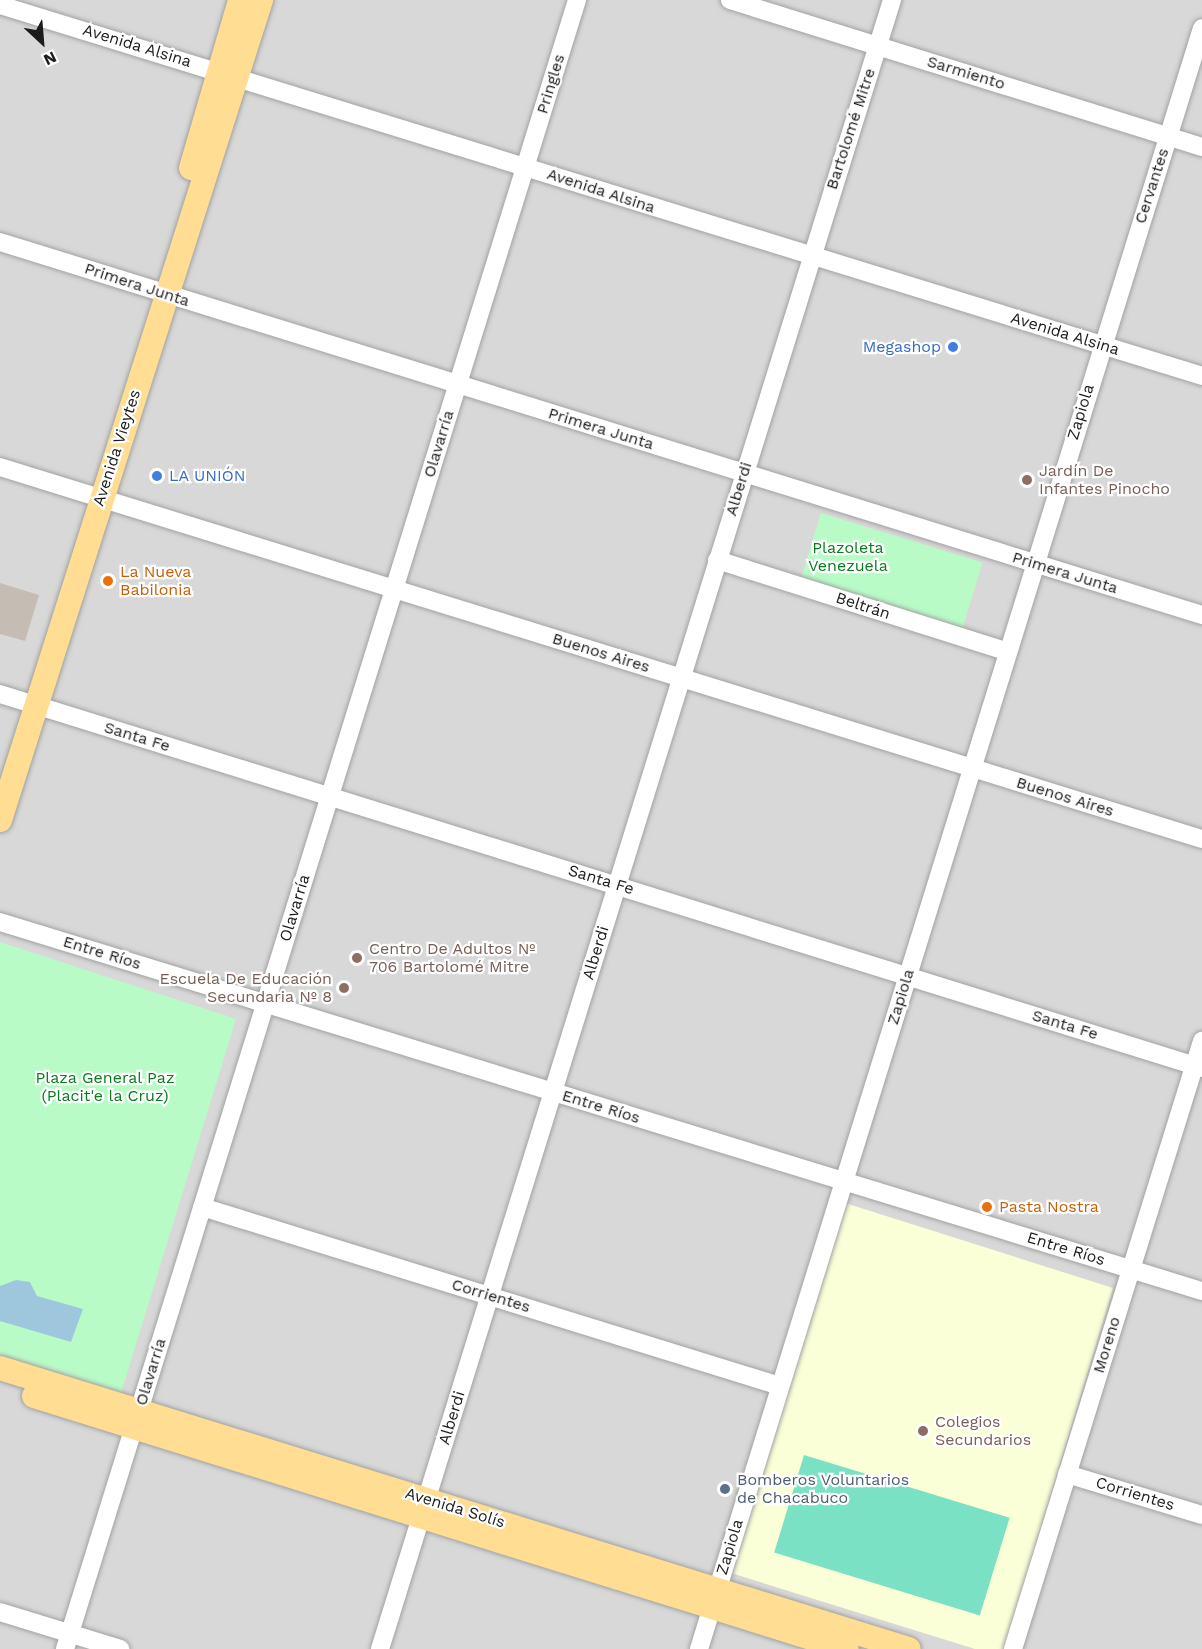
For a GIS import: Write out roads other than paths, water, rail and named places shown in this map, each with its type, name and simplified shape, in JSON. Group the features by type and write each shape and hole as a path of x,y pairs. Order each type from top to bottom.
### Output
{"main road":[{"path":"228,74 240,0"},
{"path":"228,74 261,0"},
{"name":"Avenida Vieytes","path":"0,820 96,496 228,74"},
{"name":"Avenida Vieytes","path":"0,792 33,704"},
{"name":"Avenida Solís","path":"0,1368 136,1421"},
{"name":"Avenida Solís","path":"0,1384 136,1421 714,1598 909,1649"},
{"name":"Avenida Solís","path":"714,1598 847,1649"}],"street":[{"name":"Pringles","path":"525,167 577,0"},
{"name":"Sarmiento","path":"730,0 1202,147"},
{"name":"Bartolomé Mitre","path":"810,257 892,0"},
{"name":"Avenida Alsina","path":"0,5 228,74 810,257 1202,376"},
{"name":"Cervantes","path":"1101,344 1202,28"},
{"name":"Olavarría","path":"67,1641 525,167"},
{"name":"Primera Junta","path":"0,242 1202,615"},
{"name":"Alberdi","path":"380,1649 810,257"},
{"name":"Zapiola","path":"699,1649 1101,344"},
{"name":"Buenos Aires","path":"0,466 1202,839"},
{"name":"Beltrán","path":"717,560 1008,652"},
{"name":"Santa Fe","path":"0,694 1198,1066"},
{"name":"Entre Ríos","path":"0,922 1202,1291"},
{"name":"Moreno","path":"1013,1649 1131,1270 1198,1066 1202,1041"},
{"name":"Corrientes","path":"202,1207 780,1386"},
{"name":"Corrientes","path":"1067,1474 1202,1515"},
{"path":"0,1612 67,1641 120,1649"}],"water":[{"path":"16,1280 30,1282 37,1296 83,1309 71,1342 0,1321 0,1286"}],"place":[{"name":"Megashop","path":"953,347"},
{"name":"LA UNIÓN","path":"157,476"},
{"name":"Jardín De Infantes Pinocho","path":"1027,480"},
{"name":"La Nueva Babilonia","path":"108,581"},
{"name":"Centro De Adultos Nº 706 Bartolomé Mitre","path":"357,958"},
{"name":"Escuela De Educación Secundaria Nº 8","path":"344,988"},
{"name":"Pasta Nostra","path":"987,1207"},
{"name":"Colegios Secundarios","path":"923,1431"},
{"name":"Bomberos Voluntarios de Chacabuco","path":"725,1489"}],"park label":[{"name":"Plazoleta Venezuela","path":"848,557"},
{"name":"Plaza General Paz (Placit'e la Cruz)","path":"105,1087"}]}
